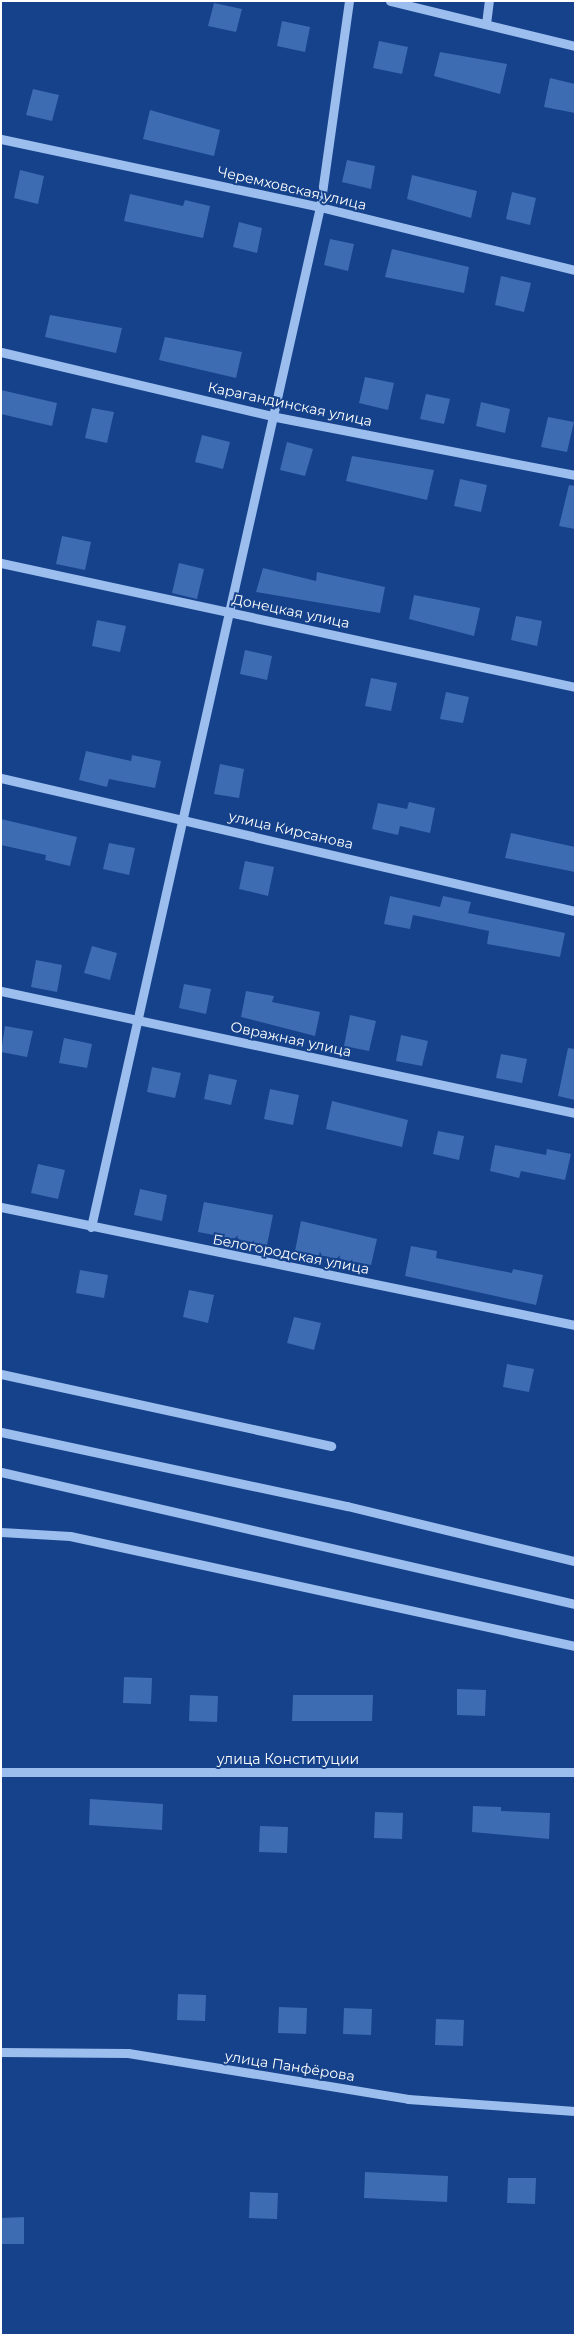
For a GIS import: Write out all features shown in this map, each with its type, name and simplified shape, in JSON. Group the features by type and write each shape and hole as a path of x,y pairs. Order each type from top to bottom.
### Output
{"street":[{"path":"91,1227 231,612 271,416 320,207 349,1"},
{"path":"390,1 575,46"},
{"path":"486,24 489,1"},
{"name":"Черемховская улица","path":"1,139 320,207 575,270"},
{"name":"Карагандинская улица","path":"1,352 271,416 575,476"},
{"name":"Донецкая улица","path":"1,563 575,687"},
{"name":"улица Кирсанова","path":"1,778 184,818 575,912"},
{"name":"Овражная улица","path":"1,991 575,1114"},
{"name":"Белогородская улица","path":"1,1207 575,1325"},
{"path":"1,1374 331,1446"},
{"path":"1,1432 347,1506 575,1561"},
{"path":"1,1472 575,1604"},
{"path":"1,1532 70,1536 575,1646"},
{"name":"улица Конституции","path":"1,1772 575,1772"},
{"name":"улица Панфёрова","path":"1,2052 128,2053 408,2099 575,2111"}],"building":[{"path":"214,3 242,9 236,32 208,26"},
{"path":"282,21 310,27 305,52 277,46"},
{"path":"379,41 408,47 402,74 373,68"},
{"path":"440,52 507,64 500,94 434,76"},
{"path":"550,78 575,84 575,113 544,107"},
{"path":"33,89 59,95 52,121 26,115"},
{"path":"150,110 220,130 214,156 143,139"},
{"path":"347,160 375,166 371,189 342,182"},
{"path":"20,170 44,176 38,204 14,198"},
{"path":"412,175 477,191 471,218 407,199"},
{"path":"512,192 536,198 530,225 506,219"},
{"path":"130,194 183,206 185,200 210,206 203,238 124,221"},
{"path":"239,222 262,228 257,253 233,247"},
{"path":"330,239 354,244 348,271 324,265"},
{"path":"392,249 469,267 464,293 385,277"},
{"path":"501,276 531,283 524,312 495,305"},
{"path":"50,315 122,328 116,353 45,337"},
{"path":"165,337 242,352 236,378 159,360"},
{"path":"365,377 394,383 388,410 359,403"},
{"path":"1,390 57,403 52,426 1,414"},
{"path":"426,394 450,399 444,424 420,419"},
{"path":"481,402 510,409 505,433 476,426"},
{"path":"92,408 114,412 107,443 85,438"},
{"path":"548,417 574,422 567,452 541,447"},
{"path":"202,435 230,442 223,469 195,462"},
{"path":"287,442 313,449 305,476 280,470"},
{"path":"352,456 434,470 427,500 346,481"},
{"path":"460,479 487,485 481,512 454,506"},
{"path":"569,485 575,486 575,529 559,526"},
{"path":"62,536 91,542 85,570 56,564"},
{"path":"179,563 204,569 197,599 172,593"},
{"path":"263,568 316,581 317,572 385,587 380,613 256,592"},
{"path":"414,595 480,608 474,636 409,619"},
{"path":"516,616 542,621 537,646 511,640"},
{"path":"97,620 126,626 120,652 92,646"},
{"path":"245,650 272,656 267,680 240,674"},
{"path":"371,678 397,683 391,711 365,706"},
{"path":"446,692 469,697 463,723 440,719"},
{"path":"86,751 131,761 132,755 161,761 155,788 109,779 107,787 79,780"},
{"path":"220,764 244,769 239,798 214,794"},
{"path":"409,802 435,808 430,833 400,826 398,835 372,829 378,803 407,809"},
{"path":"1,819 77,837 70,866 45,860 46,855 1,845"},
{"path":"511,833 575,847 575,872 505,858"},
{"path":"109,843 135,848 129,875 103,869"},
{"path":"245,861 274,867 268,896 239,889"},
{"path":"390,896 440,907 443,896 471,902 468,913 565,933 560,957 487,944 489,931 413,915 410,929 384,924"},
{"path":"92,946 117,953 110,980 84,973"},
{"path":"36,960 62,965 57,992 31,987"},
{"path":"184,984 211,989 206,1014 179,1008"},
{"path":"246,991 274,996 272,1002 320,1012 315,1036 241,1017"},
{"path":"350,1015 376,1021 369,1051 344,1046"},
{"path":"5,1026 33,1031 27,1057 1,1052"},
{"path":"401,1035 428,1041 422,1066 396,1061"},
{"path":"64,1038 92,1044 87,1068 59,1063"},
{"path":"568,1048 575,1049 575,1100 558,1096"},
{"path":"501,1054 527,1059 522,1083 496,1078"},
{"path":"152,1067 181,1073 175,1098 147,1092"},
{"path":"209,1074 237,1080 231,1105 204,1099"},
{"path":"270,1089 299,1095 293,1125 264,1119"},
{"path":"332,1101 408,1120 402,1147 326,1129"},
{"path":"438,1131 464,1136 459,1160 433,1154"},
{"path":"495,1145 546,1155 547,1149 571,1154 565,1180 521,1171 519,1178 490,1171"},
{"path":"38,1164 65,1170 58,1199 31,1193"},
{"path":"140,1189 167,1195 162,1221 134,1215"},
{"path":"204,1202 273,1215 267,1245 198,1232"},
{"path":"301,1221 377,1239 371,1265 295,1251"},
{"path":"411,1246 437,1251 436,1258 512,1273 513,1269 543,1275 536,1305 405,1276"},
{"path":"80,1270 108,1275 104,1298 76,1293"},
{"path":"189,1290 214,1295 208,1323 183,1317"},
{"path":"294,1317 321,1323 314,1350 287,1343"},
{"path":"507,1364 534,1369 529,1392 503,1387"},
{"path":"124,1677 152,1678 151,1704 123,1703"},
{"path":"457,1689 486,1690 485,1716 457,1715"},
{"path":"190,1695 218,1696 217,1722 189,1721"},
{"path":"293,1695 373,1695 372,1721 292,1721"},
{"path":"90,1799 163,1804 162,1830 89,1825"},
{"path":"473,1806 501,1807 501,1811 550,1813 549,1839 472,1832"},
{"path":"375,1812 403,1813 402,1839 374,1838"},
{"path":"260,1826 288,1827 287,1853 259,1852"},
{"path":"178,1994 206,1995 205,2021 177,2020"},
{"path":"279,2007 307,2008 306,2034 278,2033"},
{"path":"344,2008 372,2009 371,2035 343,2034"},
{"path":"436,2019 464,2020 463,2046 435,2045"},
{"path":"365,2172 448,2176 447,2202 364,2198"},
{"path":"508,2178 536,2178 535,2204 507,2203"},
{"path":"250,2192 278,2193 277,2219 249,2218"},
{"path":"24,2217 24,2244 1,2244 1,2218"}]}
